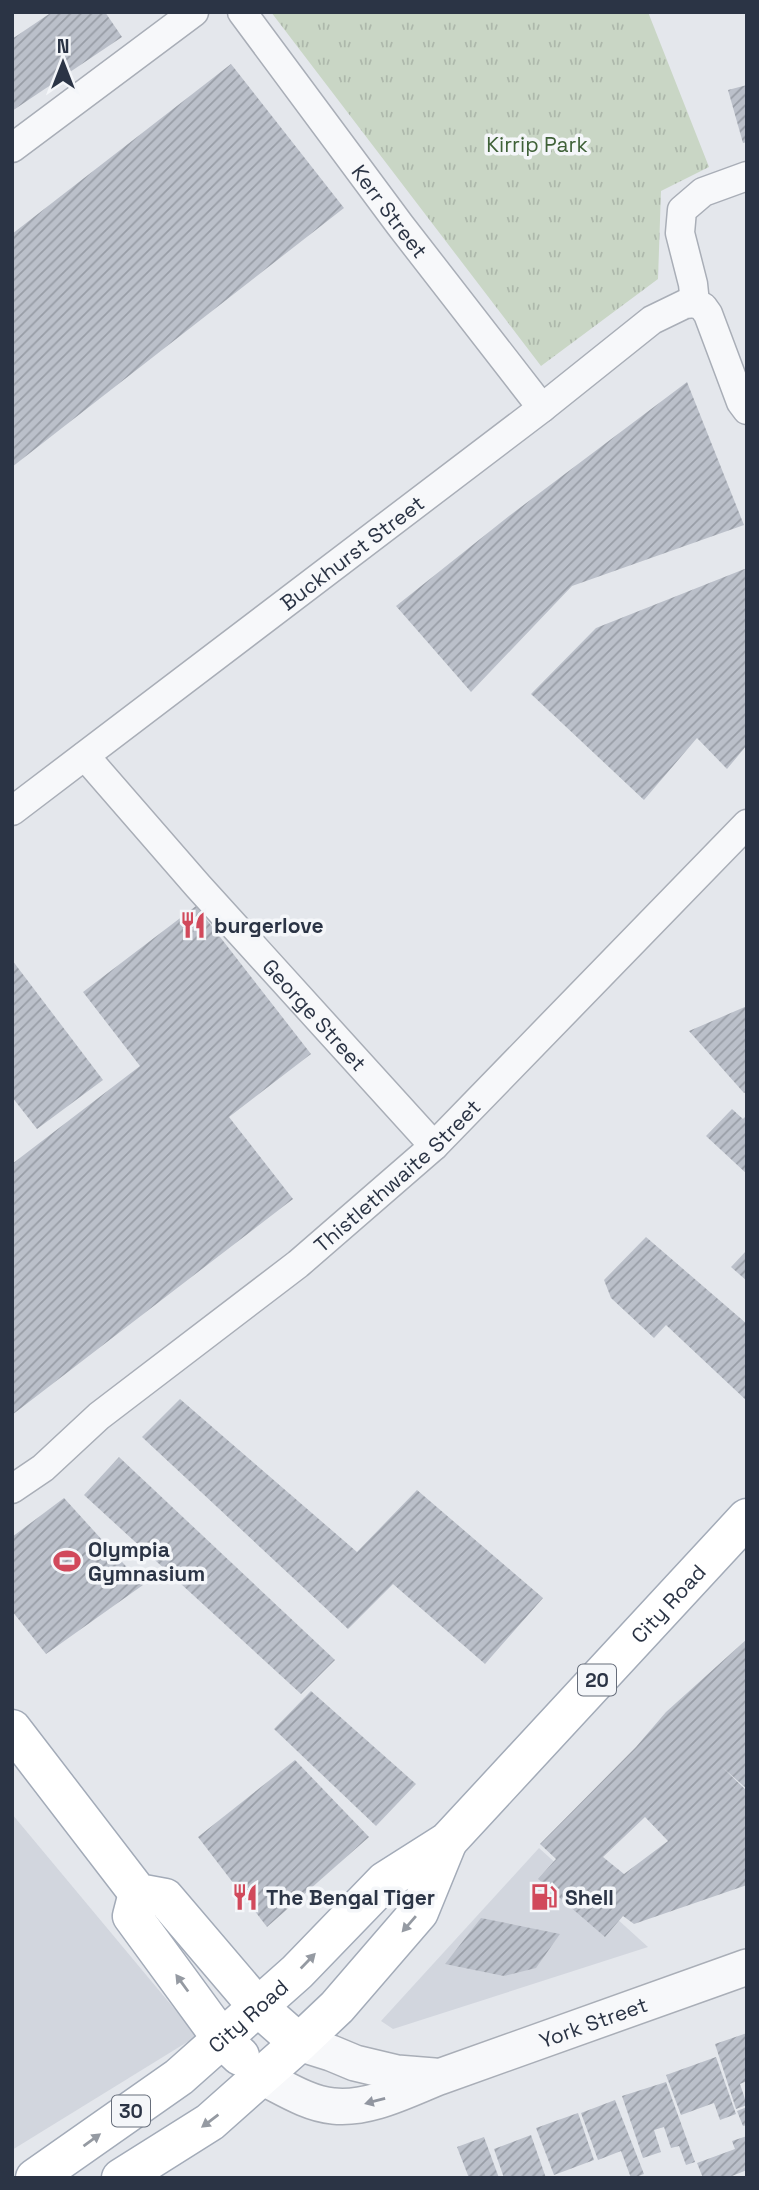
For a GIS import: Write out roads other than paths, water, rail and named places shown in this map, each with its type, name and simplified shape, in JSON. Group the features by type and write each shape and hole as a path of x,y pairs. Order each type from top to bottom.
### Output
{"main road":[{"name":"City Road","path":"35,2178 178,2077 297,1972 384,1881 448,1841 747,1518"},
{"path":"12,1729 138,1892 165,1898 257,2006 299,2043"},
{"name":"City Road","path":"121,2178 210,2122 337,2007 419,1912 448,1841"},
{"path":"138,1892 132,1916 222,2039 262,2077"}],"street":[{"path":"12,148 194,12"},
{"name":"Kerr Street","path":"242,12 400,225 542,408"},
{"path":"747,176 703,192 682,210 680,233 695,303 703,307 708,314 741,402 747,410"},
{"name":"Buckhurst Street","path":"12,811 542,408 652,320 685,304 695,303"},
{"name":"George Street","path":"85,756 198,886 434,1146"},
{"name":"Thistlethwaite Street","path":"12,1489 43,1468 99,1416 298,1264 434,1146 747,824"},
{"name":"York Street","path":"262,2077 302,2097 331,2106 355,2106 379,2100 747,1967"},
{"name":"York Street","path":"299,2043 355,2063 397,2073 439,2077"}],"place":[{"name":"burgerlove","path":"193,925"},
{"name":"Olympia Gymnasium","path":"67,1561"},
{"name":"The Bengal Tiger","path":"245,1897"},
{"name":"Shell","path":"544,1897"}],"park label":[{"name":"Kirrip Park","path":"537,144"}]}
